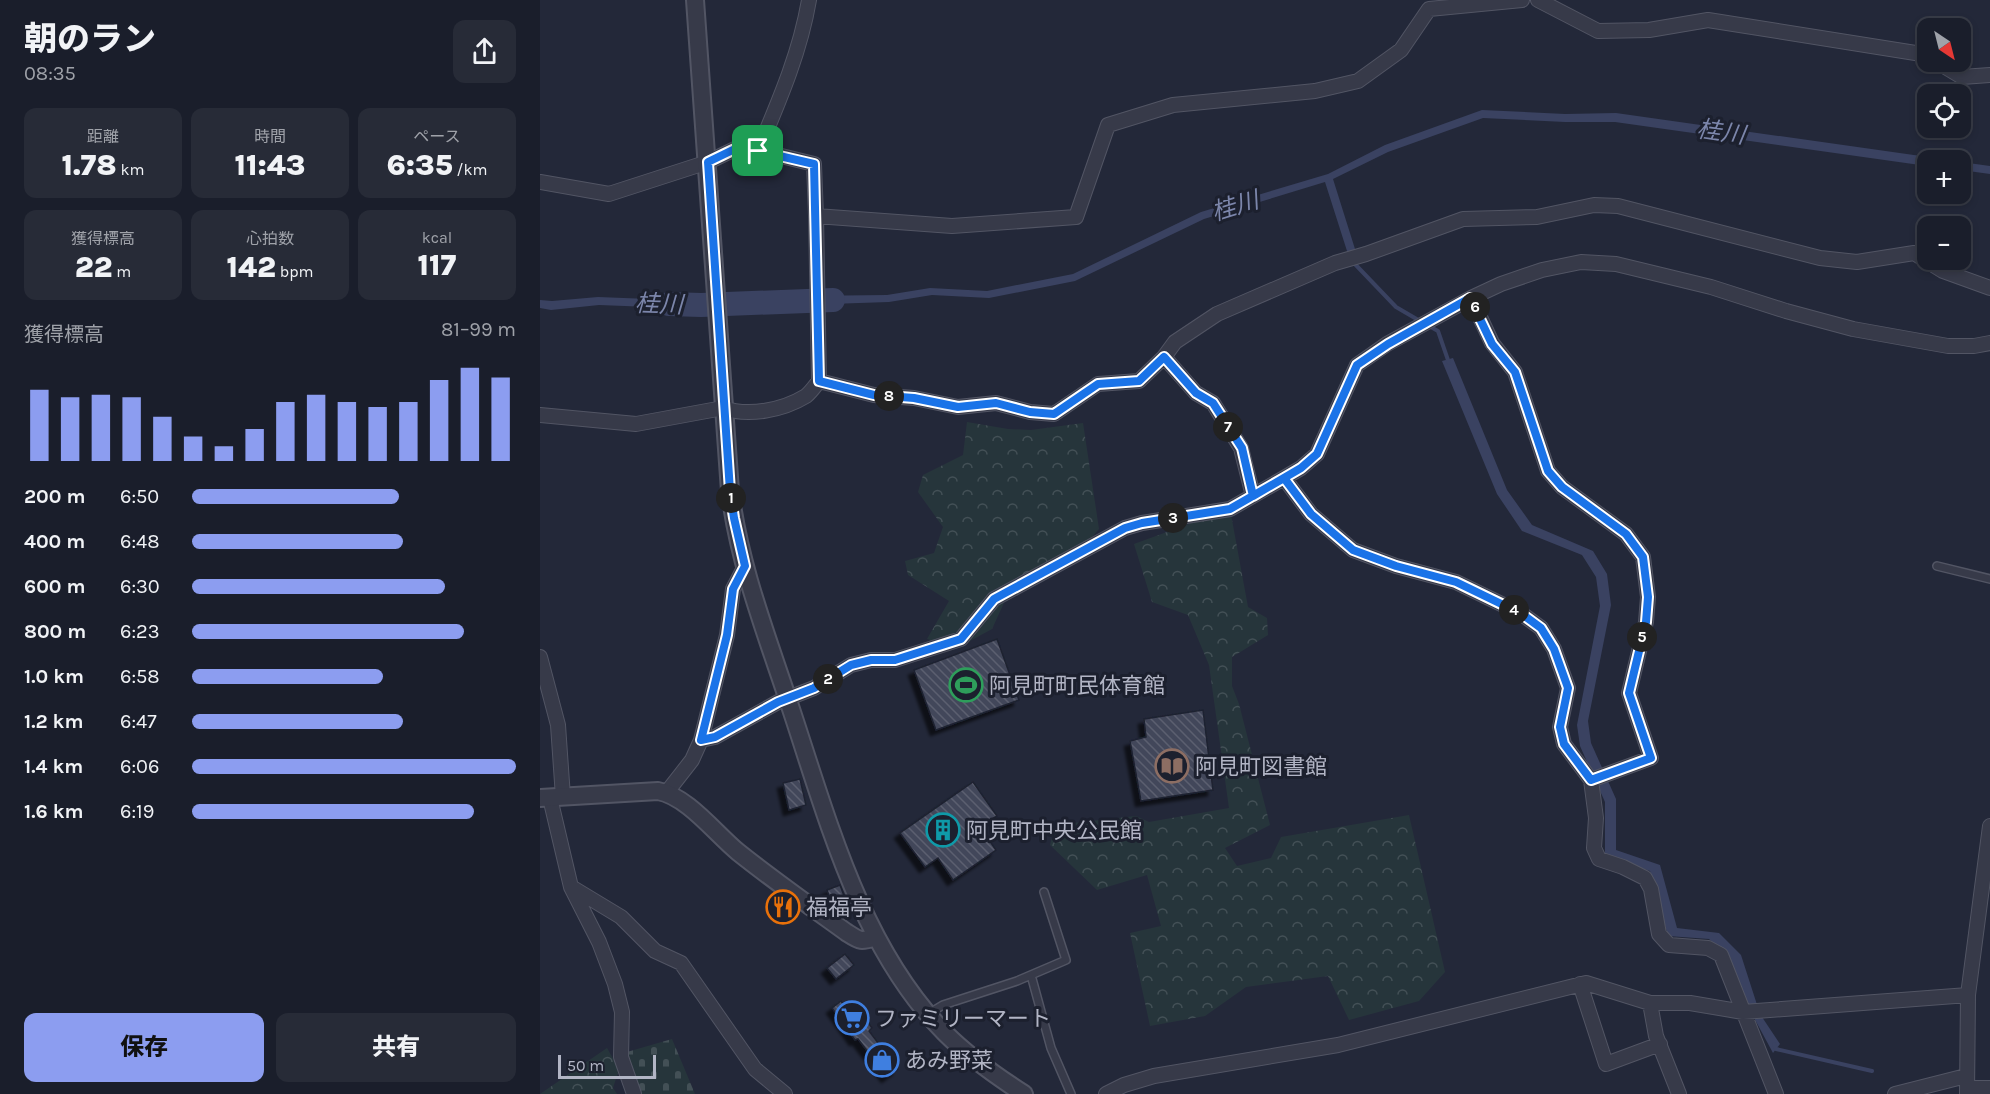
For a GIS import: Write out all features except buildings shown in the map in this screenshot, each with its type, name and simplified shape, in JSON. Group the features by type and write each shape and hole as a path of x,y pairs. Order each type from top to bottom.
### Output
{"street":[{"path":"695,0 708,162 723,408 734,518 745,566 837,843 876,937 891,964 928,1014 966,1052 1024,1094"},
{"path":"758,151 804,31 809,0"},
{"path":"816,216 952,226 1076,217 1108,126 1173,105 1315,91 1358,81 1401,50 1428,5 1522,0"},
{"path":"1538,0 1598,31 1649,30 1708,20 1917,53"},
{"path":"1954,72 1962,77 1990,75"},
{"path":"540,182 609,194 708,162 741,146 814,164 819,381 808,395 764,412 733,412 723,408 636,424 540,415"},
{"path":"819,381 874,395 914,398 958,407 996,403 1030,412 1054,414 1098,384 1139,381 1164,357 1175,342 1217,314 1335,263 1463,219 1537,217 1594,205 1618,206 1820,258 1857,262 1914,253 1943,271 1990,288"},
{"path":"701,740 715,737 788,698 814,688 851,665 871,660 895,660 961,639 994,599 1125,528 1142,523 1230,509 1301,468 1317,454 1357,365 1388,344 1470,298 1501,284 1542,270 1581,262 1616,264 1692,282 1852,329 1948,346 1974,346 1990,343"},
{"path":"1470,298 1492,344 1515,372 1548,471 1562,487 1626,534 1643,557 1648,597 1646,622 1629,693 1651,758 1591,780"},
{"path":"1164,357 1196,393 1213,403 1242,448 1253,496"},
{"path":"1284,478 1311,514 1353,550 1396,566 1456,582 1522,614 1541,628 1554,649 1568,688 1560,727 1564,744 1591,780 1596,818 1594,848 1599,859 1646,878 1651,889 1659,934 1669,945 1708,948 1720,955 1775,1094"},
{"path":"667,792 692,760 701,740 727,635 733,589 745,566"},
{"path":"540,657 558,725 551,797 571,887 599,942 615,984 621,1012 621,1057 634,1094"},
{"path":"551,797 667,792 680,799 738,852 858,941 876,937"},
{"path":"1967,1086 1968,995 1990,826"},
{"path":"571,887 621,917 655,951 681,963 755,1069 785,1094"},
{"path":"1106,1094 1124,1084 1154,1076 1338,1045 1586,983 1650,1003 1690,1003 1743,1012 1968,995"},
{"path":"1580,984 1606,1064 1660,1044"},
{"path":"1650,1003 1660,1044 1679,1094"},
{"path":"1895,1094 1967,1086 1990,1088"}],"lane":[{"path":"1937,566 1990,579"},
{"path":"928,1014 942,1005 1031,975 1066,960 1044,892"},
{"path":"1031,975 1051,1048 1071,1094"}],"green space":[{"path":"967,422 1008,429 1031,430 1083,423 1099,529 1070,562 1008,594 992,629 957,648 927,639 949,601 908,575 905,561 934,553 943,527 918,492 923,475 963,455"},
{"path":"1230,509 1248,607 1267,618 1268,635 1232,657 1232,686 1239,704 1270,825 1225,848 1237,866 1271,858 1281,837 1409,815 1445,972 1419,1001 1349,1020 1328,976 1246,987 1205,1016 1150,1026 1130,933 1161,926 1147,875 1097,890 1050,845 1055,825 1136,816 1149,822 1229,808 1209,665 1188,615 1152,602 1134,544"},
{"path":"672,1039 695,1094 640,1094 627,1052"},
{"path":"607,1048 619,1069 613,1088 617,1094 540,1094"}],"water":[{"path":"1482,110 1565,114 1616,113 1917,155 1917,165 1615,122 1483,118 1388,152 1333,179 1355,249 1349,264 1325,182 1204,219 1075,281 989,298 932,295 889,302 800,305 800,296 887,295 930,288 987,291 1073,274 1201,212 1328,174 1385,145"},
{"path":"1971,163 1990,166 1990,174 1971,171"},
{"name":"桂川","path":"598,297 701,301 701,309 599,305 551,310 540,308 540,300"},
{"path":"1453,358 1507,490 1532,525 1593,551 1607,574 1611,605 1588,721 1591,743 1616,799 1616,850 1660,865 1677,928 1719,933 1741,955 1760,1014 1780,1044 1773,1053 1753,1016 1730,959 1709,939 1668,936 1650,871 1605,855 1605,802 1580,746 1577,725 1600,606 1596,577 1582,555 1522,531 1497,494 1442,361"}],"waterway":[{"path":"1352,261 1396,307 1420,321"},
{"name":"桂川","path":"669,304 833,300"},
{"path":"1429,326 1438,331 1449,363"},
{"path":"1774,1044 1776,1049 1872,1071"}],"place":[{"name":"阿見町町民体育館","path":"966,685"},
{"name":"阿見町図書館","path":"1172,766"},
{"name":"阿見町中央公民館","path":"943,830"},
{"name":"福福亭","path":"783,907"},
{"name":"ファミリーマート","path":"852,1018"},
{"name":"あみ野菜","path":"882,1060"}],"route":[{"path":"758,151 741,146 708,162 730,491 745,566 733,589 727,635 701,740 715,737 778,702 814,688 851,665 871,660 895,660 961,639 994,599 1125,528 1142,523 1230,509 1253,496 1284,478 1311,514 1353,550 1396,566 1456,582 1522,614 1541,628 1554,649 1568,688 1560,727 1564,744 1591,780 1651,758 1629,693 1646,622 1648,597 1643,557 1626,534 1562,487 1548,471 1515,372 1492,344 1470,298 1388,344 1357,365 1317,454 1301,468 1253,496 1242,448 1213,403 1196,393 1164,357 1139,381 1098,384 1054,414 1030,412 996,403 958,407 914,398 874,395 819,381 814,164 758,151"}]}
